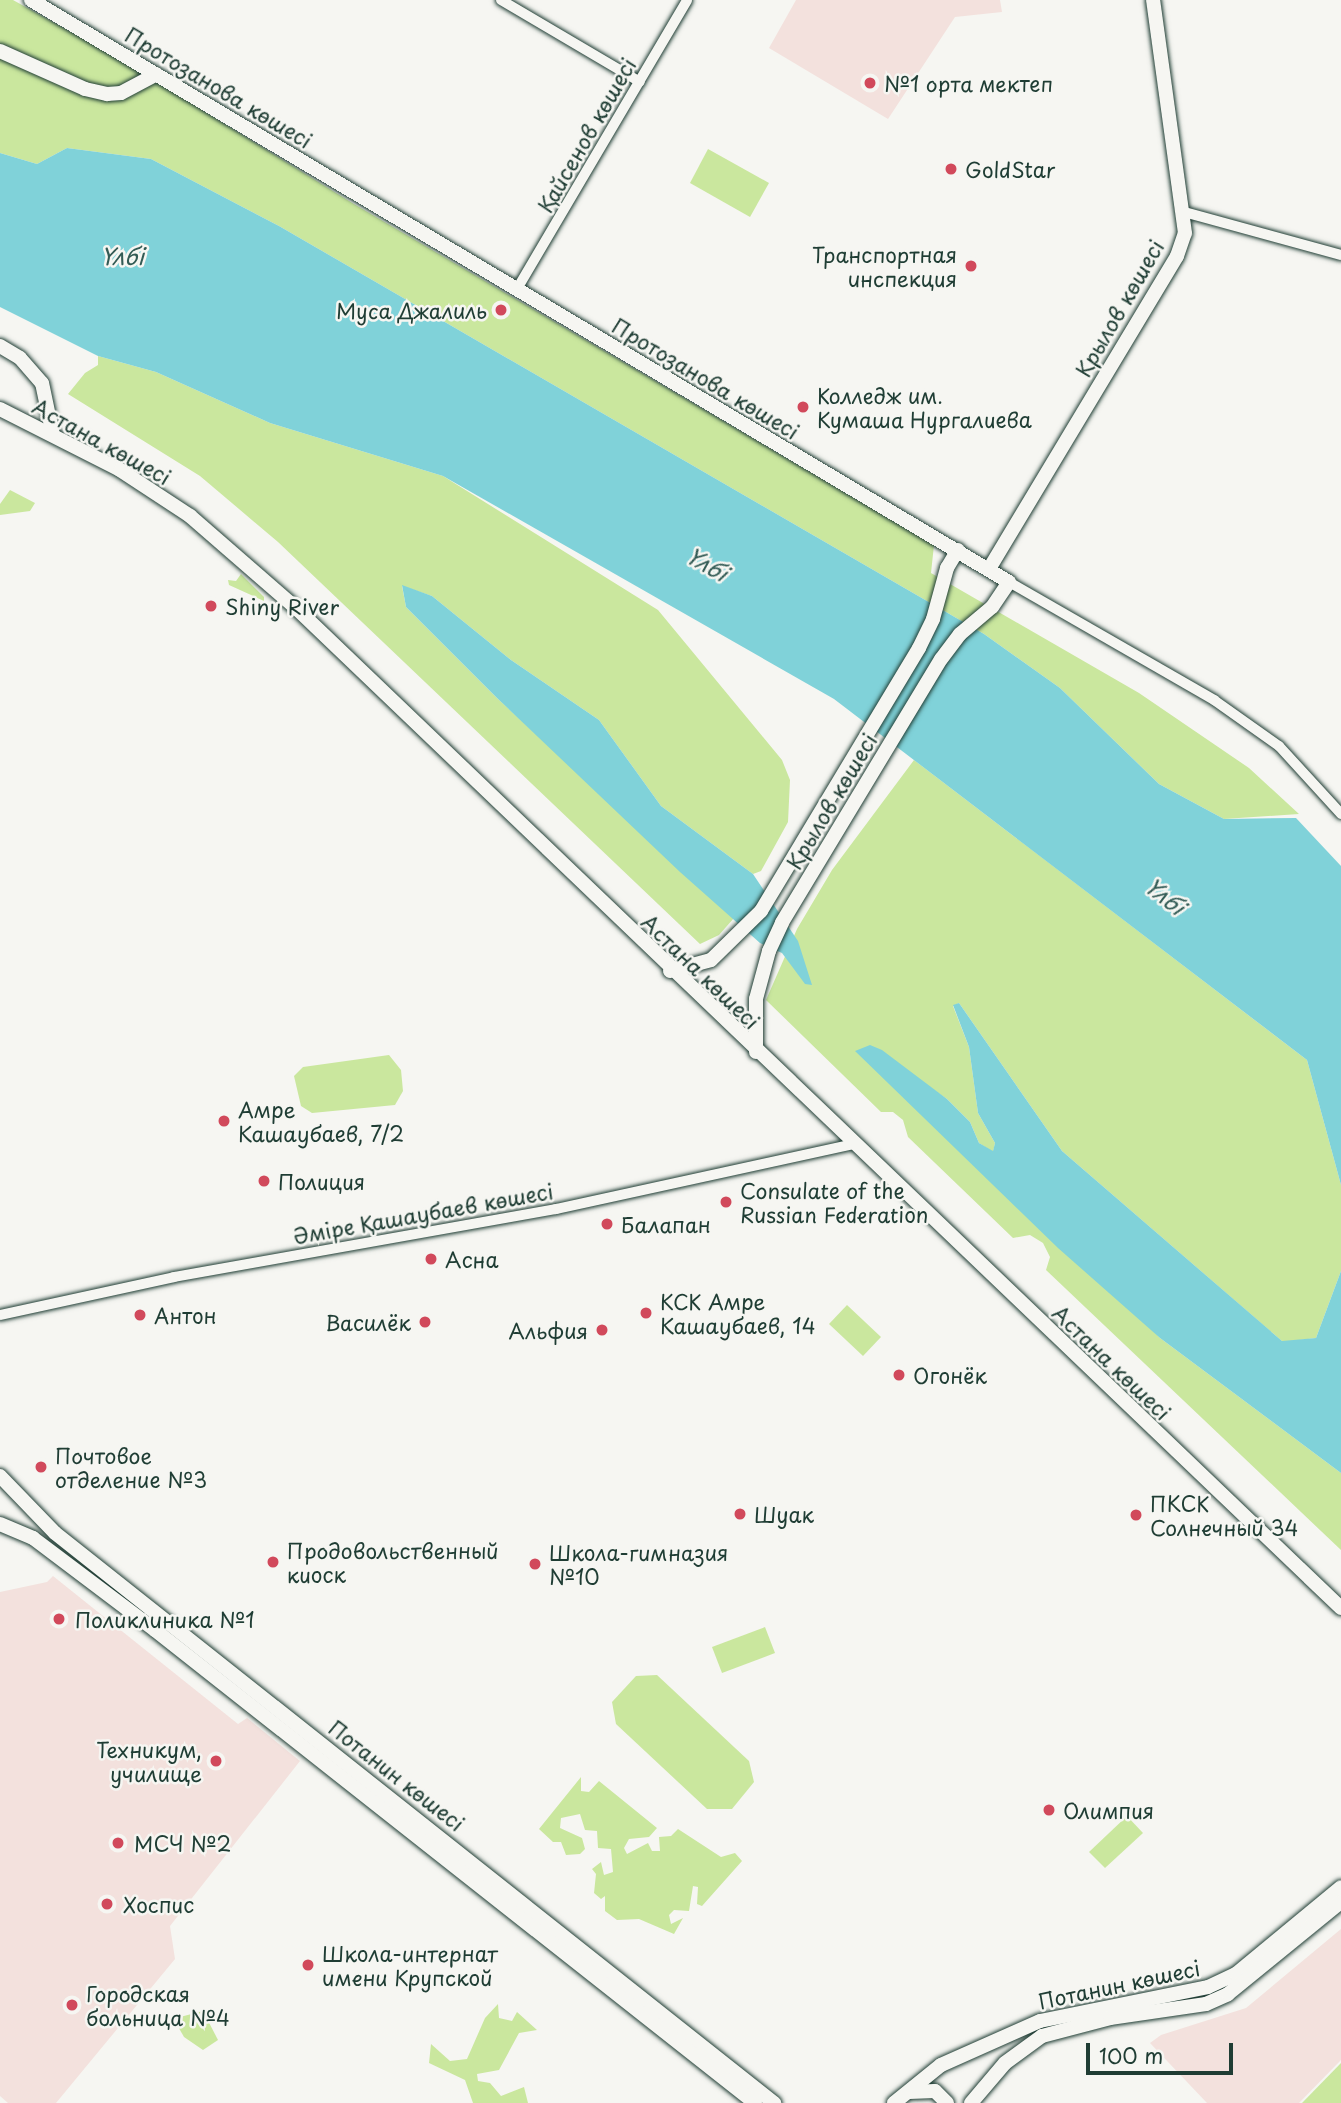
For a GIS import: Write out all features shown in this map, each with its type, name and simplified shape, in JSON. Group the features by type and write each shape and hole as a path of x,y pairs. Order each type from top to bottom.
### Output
{"main road":[{"name":"Протозанова көшесі","path":"31,0 1009,582"},
{"name":"Крылов көшесі","path":"989,569 1177,256 1185,233 1153,0"},
{"path":"0,51 85,89 107,94 121,93 156,74"},
{"path":"0,346 20,358 42,383 53,435"},
{"name":"Астана көшесі","path":"0,410 120,470 195,520 301,613 670,971 1341,1608"},
{"name":"Крылов көшесі","path":"670,971 711,960 744,932 775,887 919,648 933,619 945,576 958,550"},
{"name":"Крылов көшесі","path":"756,1052 756,999 769,951 782,923 960,634 992,607 1009,582"},
{"name":"Потанин көшесі","path":"0,1476 55,1534 774,2103"},
{"name":"Потанин көшесі","path":"0,1524 33,1538 174,1645 755,2103"},
{"name":"Потанин көшесі","path":"894,2103 941,2065 1052,2025 1208,1987 1236,1974 1281,1941 1341,1887"},
{"name":"Потанин көшесі","path":"971,2103 1005,2063 1052,2025 1206,2004 1228,1994 1341,1902"},
{"path":"906,2093 935,2091 947,2103"}],"street":[{"path":"501,0 640,82"},
{"name":"Қайсенов көшесі","path":"517,289 687,0"},
{"path":"1184,212 1341,255"},
{"name":"Протозанова көшесі","path":"1009,582 1214,699 1279,746 1341,814"},
{"name":"Әміре Қашаубаев көшесі","path":"0,1315 174,1278 555,1209 853,1144"}],"shaded area":[{"name":"№1 орта мектеп","path":"796,0 1000,0 1002,12 955,17 888,119 769,48"},
{"name":"МСЧ №2","path":"53,1576 238,1724 247,1718 300,1761 170,1926 175,1959 56,2103 8,2103 0,2096 0,1592 47,1582"},
{"path":"1341,1929 1341,2060 1299,2103 1207,2103 1150,2043 1161,2035 1246,2008"}],"green space":[{"path":"0,0 13,0 121,60 354,204 934,545 931,573 1139,693 1249,768 1299,814 1224,819 1159,784 1060,688 984,634 279,226 151,159 67,148 37,164 0,153"},
{"path":"708,149 769,183 750,217 690,183"},
{"path":"98,356 156,372 270,423 443,476 658,610 782,760 790,780 788,822 761,871 753,874 661,806 599,720 511,660 432,596 402,586 406,607 497,698 734,918 719,935 700,944 278,542 200,476 68,394 85,373 98,365"},
{"path":"10,490 35,503 30,511 0,515 0,504"},
{"path":"241,574 264,597 264,601 229,585 228,580 236,581"},
{"path":"914,760 1307,1060 1341,1185 1341,1271 1316,1338 1283,1342 1062,1151 959,1003 953,1006 969,1047 978,1113 995,1143 993,1152 979,1143 970,1122 947,1099 915,1077 1160,1338 1341,1473 1341,1550 1046,1270 1050,1257 1043,1243 1030,1235 1013,1238 908,1137 903,1120 893,1112 881,1112 766,1000 797,929 832,870"},
{"path":"389,1055 401,1070 403,1091 395,1105 312,1113 301,1106 294,1076 303,1067"},
{"path":"847,1305 881,1337 863,1356 829,1324"},
{"path":"765,1627 775,1653 722,1673 712,1647"},
{"path":"657,1675 749,1761 754,1782 732,1809 707,1809 616,1724 612,1702 636,1676"},
{"path":"581,1777 581,1791 589,1792 599,1781 657,1828 649,1837 629,1839 624,1848 627,1854 648,1843 652,1851 660,1851 659,1837 671,1836 678,1829 721,1857 735,1853 742,1861 702,1906 697,1904 698,1887 693,1886 689,1911 674,1910 669,1915 671,1924 683,1918 674,1934 639,1919 617,1920 605,1911 605,1896 601,1899 594,1893 596,1874 592,1869 601,1862 604,1875 613,1872 611,1849 598,1848 597,1831 585,1830 580,1814 561,1818 560,1828 582,1838 585,1849 580,1854 566,1855 561,1842 553,1842 539,1829"},
{"path":"1127,1816 1143,1833 1105,1868 1089,1852"},
{"path":"498,2004 499,2018 512,2021 517,2012 537,2030 519,2033 499,2070 477,2074 478,2081 490,2083 501,2096 524,2087 528,2103 473,2103 465,2080 429,2063 431,2044 450,2061 467,2059 485,2018"},
{"path":"203,2011 218,2040 203,2050 184,2037 176,2023 180,2017"},
{"path":"1341,2063 1341,2103 1302,2103"}],"water":[{"name":"Үлбі","path":"67,148 151,159 279,226 984,634 1060,688 1159,784 1224,819 1296,818 1341,866 1341,1185 1307,1060 834,699 443,476 270,423 156,372 98,356 0,307 0,153 37,164"},
{"path":"402,585 432,596 511,660 599,720 661,806 753,874 798,941 812,985 805,984 782,953 760,943 680,872 497,698 406,607"},
{"path":"959,1003 1062,1151 1282,1341 1316,1338 1341,1271 1341,1473 1160,1338 1058,1248 855,1051 870,1045 882,1050 947,1099 970,1122 979,1143 993,1151 995,1143 978,1113 969,1047 953,1005"}],"place":[{"name":"№1 орта мектеп","path":"870,83"},
{"name":"GoldStar","path":"951,169"},
{"name":"Транспортная инспекция","path":"971,266"},
{"name":"Муса Джалиль","path":"501,310"},
{"name":"Колледж им. Кумаша Нургалиева","path":"803,407"},
{"name":"Shiny River","path":"211,606"},
{"name":"Амре Кашаубаев, 7/2","path":"224,1121"},
{"name":"Полиция","path":"264,1181"},
{"name":"Consulate of the Russian Federation","path":"726,1202"},
{"name":"Балапан","path":"607,1224"},
{"name":"Асна","path":"431,1259"},
{"name":"КСК Амре Кашаубаев, 14","path":"646,1313"},
{"name":"Антон","path":"140,1315"},
{"name":"Василёк","path":"425,1322"},
{"name":"Альфия","path":"602,1330"},
{"name":"Огонёк","path":"899,1375"},
{"name":"Почтовое отделение №3","path":"41,1467"},
{"name":"Шуак","path":"740,1514"},
{"name":"ПКСК Солнечный 34","path":"1136,1515"},
{"name":"Продовольственный киоск","path":"273,1562"},
{"name":"Школа-гимназия №10","path":"535,1564"},
{"name":"Поликлиника №1","path":"59,1619"},
{"name":"Техникум, училище","path":"216,1761"},
{"name":"Олимпия","path":"1049,1810"},
{"name":"МСЧ №2","path":"118,1843"},
{"name":"Хоспис","path":"107,1904"},
{"name":"Школа-интернат имени Крупской","path":"308,1965"},
{"name":"Городская больница №4","path":"72,2005"}]}
